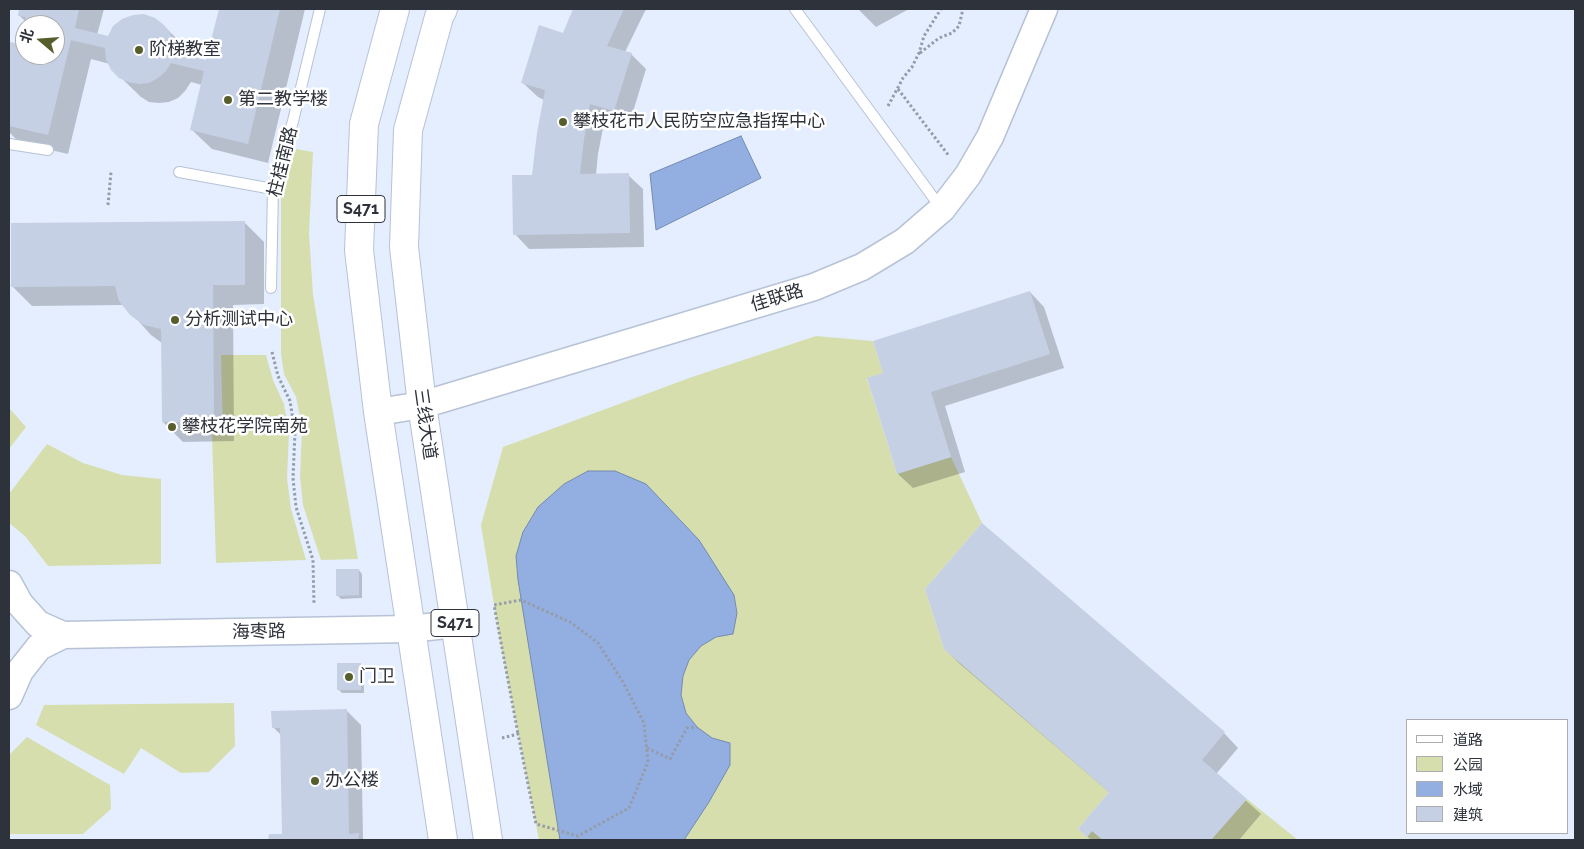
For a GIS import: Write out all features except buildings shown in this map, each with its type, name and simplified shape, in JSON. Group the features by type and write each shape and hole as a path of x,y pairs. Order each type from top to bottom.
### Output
{"main road":[{"name":"S471","path":"395,9 364,124 359,250 378,412 443,840"},
{"name":"三线大道","path":"443,9 439,17 408,130 404,247 422,405 488,840"}],"street":[{"name":"佳联路","path":"378,412 422,405 814,287 862,267 905,241 942,209 966,178 990,137 1044,9"},
{"path":"9,584 20,604 38,624 63,635"},
{"name":"海枣路","path":"63,635 410,629 455,624"},
{"path":"9,696 20,671 39,647 63,635"}],"lane":[{"name":"柱桂南路","path":"271,288 273,189 293,121 320,9"},
{"path":"795,9 942,209"},
{"path":"9,144 48,150"},
{"path":"179,172 273,189"}],"path":[{"path":"877,120 892,102 919,53 924,36 941,9"},
{"path":"919,53 940,38 952,33 959,26 963,9"},
{"path":"898,89 966,178"},
{"path":"108,205 110,172"},
{"path":"272,352 278,376 290,401 295,432 294,478 296,507 313,560 315,631"},
{"path":"522,600 570,622 598,643 623,682 644,723 648,762 629,808 578,836 536,824 518,734 494,606 522,600"},
{"path":"647,748 670,760 687,728 697,727"},
{"path":"502,738 518,734"}],"green space":[{"path":"296,149 313,152 309,233 313,295 358,559 321,560 303,505 300,477 302,427 296,397 284,374 281,354 281,194"},
{"path":"816,336 873,341 883,373 867,379 897,474 951,457 982,523 925,589 944,649 1109,792 1078,829 1087,837 1092,831 1103,840 539,840 499,635 481,525 503,447 692,377"},
{"path":"221,355 266,355 273,380 284,404 289,433 287,478 291,509 306,560 216,563 212,435 223,435"},
{"path":"9,408 26,427 9,449"},
{"path":"47,444 83,463 122,475 161,479 161,564 48,566 25,536 9,523 9,494"},
{"path":"234,703 235,746 209,772 181,773 141,748 124,774 36,725 44,705"},
{"path":"27,737 110,785 111,809 83,834 9,834 9,755"},
{"path":"1247,799 1298,840 1211,840"}],"water":[{"path":"741,136 761,178 656,230 650,174"},
{"path":"588,471 615,471 646,484 699,540 734,595 737,613 733,634 716,637 701,646 689,660 683,676 681,695 686,713 697,727 712,738 730,743 730,765 684,840 560,840 518,580 516,556 523,532 538,507 564,484"}],"place":[{"name":"阶梯教室","path":"139,50"},
{"name":"第二教学楼","path":"228,100"},
{"name":"攀枝花市人民防空应急指挥中心","path":"563,122"},
{"name":"分析测试中心","path":"175,320"},
{"name":"攀枝花学院南苑","path":"172,427"},
{"name":"门卫","path":"349,677"},
{"name":"办公楼","path":"315,781"}]}
